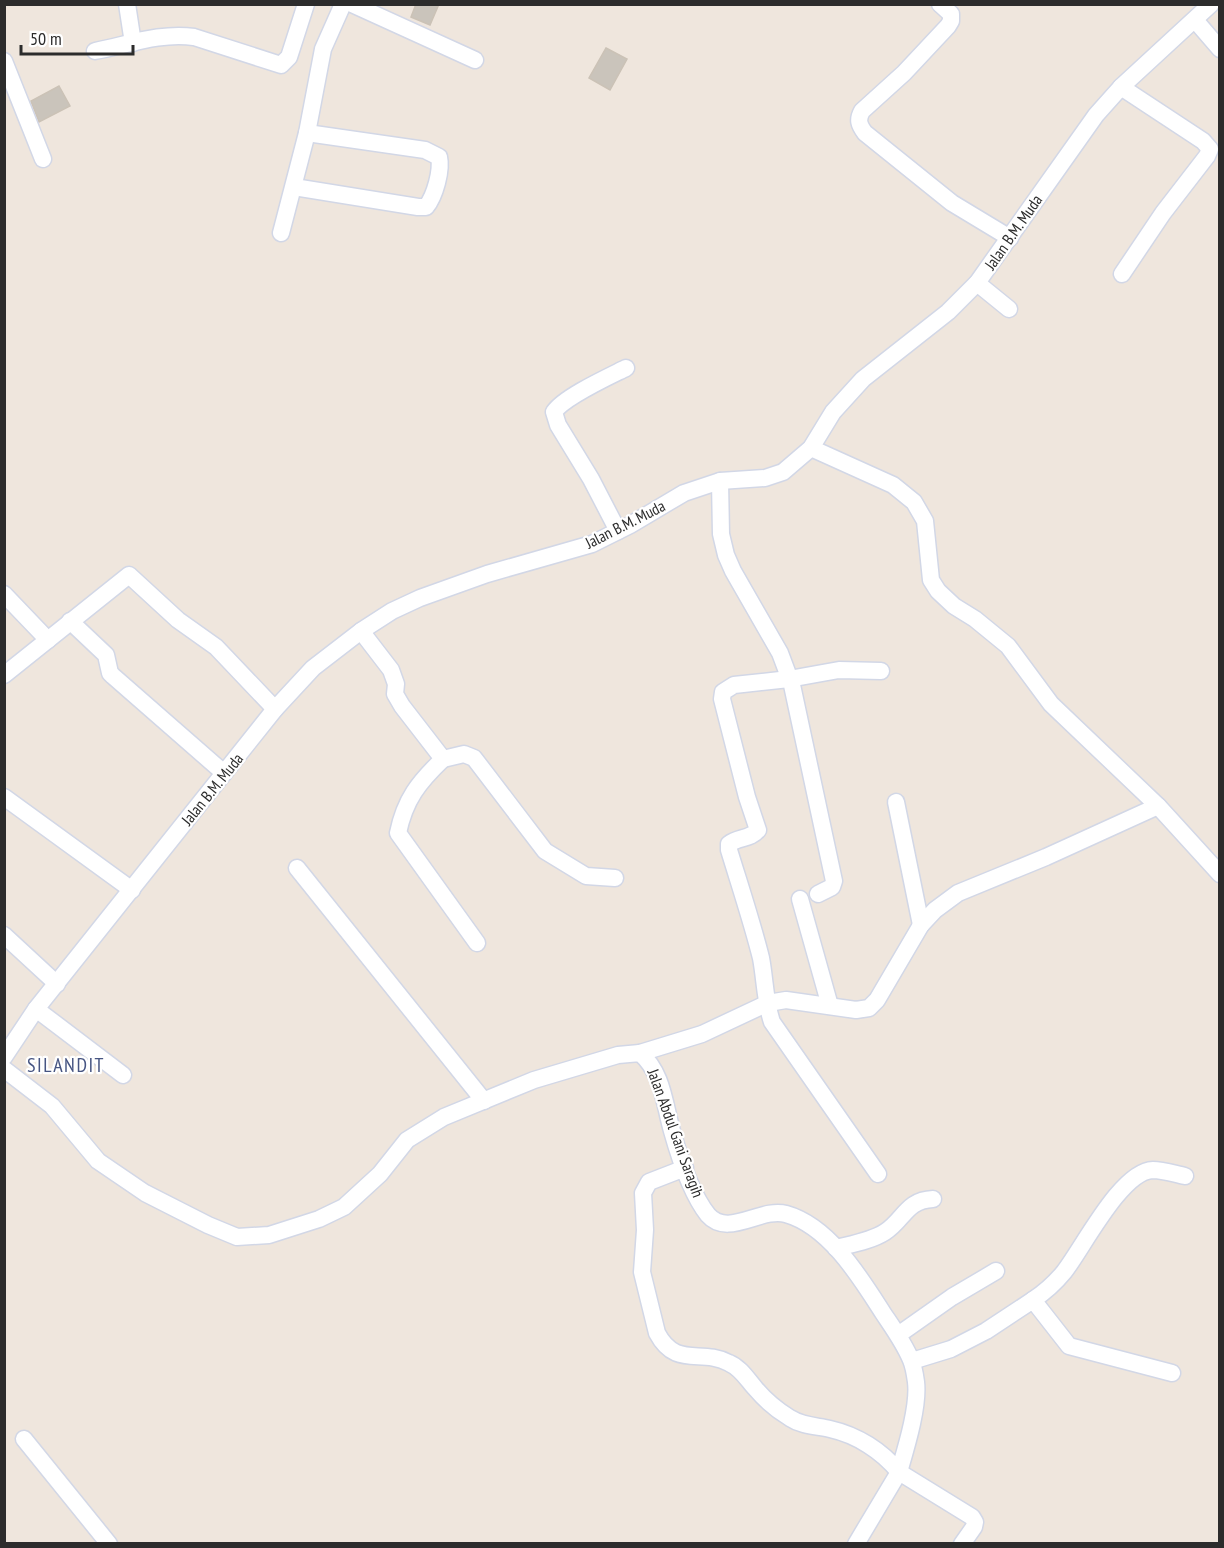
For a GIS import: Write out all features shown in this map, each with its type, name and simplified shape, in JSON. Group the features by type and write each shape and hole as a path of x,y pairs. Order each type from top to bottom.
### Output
{"street":[{"path":"127,4 133,43"},
{"path":"95,51 168,35 188,36 280,65 289,57 306,4"},
{"path":"281,233 307,133 323,49 342,4"},
{"path":"352,4 475,60"},
{"path":"940,4 951,14 948,27 904,73 862,111 859,125 865,133 952,203 1010,238"},
{"name":"Jalan B.M. Muda","path":"4,1057 36,1009 275,710 313,668 361,631 392,611 420,598 487,574 592,544 684,493 720,481 765,478 783,472 811,448 833,412 863,379 948,312 977,283 1083,132 1121,87 1211,4"},
{"path":"1195,20 1220,49"},
{"path":"4,61 43,159"},
{"path":"1121,87 1214,140 1208,156 1163,213 1122,274"},
{"path":"294,187 426,207 431,201 441,163 439,157 425,150 307,133"},
{"path":"977,283 1009,309"},
{"path":"618,531 591,479 558,425 554,412 558,406 569,399 626,368"},
{"path":"811,448 893,485 914,502 925,521 931,580 938,591 954,606 975,619 1008,646 1051,704 1158,806 1220,874"},
{"path":"720,481 722,534 726,555 780,653 789,679 834,880 832,887 818,894"},
{"path":"4,675 126,576 131,575 178,620 216,647 275,710"},
{"path":"4,594 48,639"},
{"path":"70,621 106,656 110,673 113,676 225,773"},
{"path":"361,631 391,670 396,684 395,694 402,706 443,759"},
{"path":"878,1174 772,1022 757,943 729,850 729,844 734,840 755,834 758,830 747,797 722,699 723,692 734,685 789,679 839,670 881,671"},
{"path":"477,943 398,832 402,814 412,792 443,759 464,754 474,758 545,851 586,876 615,878"},
{"path":"4,797 132,890"},
{"path":"896,802 921,925"},
{"path":"640,1053 702,1034 768,1003 786,1000 856,1010 869,1008 877,1000 921,925 935,910 958,893 1046,857 1158,806"},
{"path":"297,868 484,1101"},
{"path":"800,899 831,1006"},
{"path":"4,935 57,984"},
{"path":"36,1009 123,1075"},
{"name":"Jalan Abdul Gani Saragih","path":"4,1069 52,1106 98,1161 145,1193 237,1237 269,1235 320,1219 344,1207 380,1174 407,1140 444,1117 534,1080 618,1055 640,1053 651,1062 659,1080 673,1134 685,1168 708,1215 714,1221 728,1224 769,1214 784,1213 800,1220 836,1248 860,1277 898,1335 912,1362 916,1386 912,1419 899,1472 890,1491 856,1544"},
{"path":"685,1168 649,1182 643,1192 645,1230 642,1272 660,1340 669,1350 679,1355 714,1359 732,1364 744,1374 764,1398 799,1423 847,1434 880,1452 899,1472 972,1517 975,1522 974,1527 962,1544"},
{"path":"912,1362 951,1349 977,1336 1046,1291 1065,1271 1123,1187 1136,1175 1152,1170 1185,1176"},
{"path":"836,1248 883,1233 913,1204 933,1199"},
{"path":"898,1335 952,1297 996,1271"},
{"path":"1033,1300 1069,1346 1172,1373"},
{"path":"24,1439 109,1544"}],"building":[{"path":"416,4 439,4 430,25 411,17"},
{"path":"606,48 627,59 610,90 589,78"},
{"path":"59,86 70,106 39,122 31,101"}],"district":[{"name":"SILANDIT","path":"66,1065"}]}
